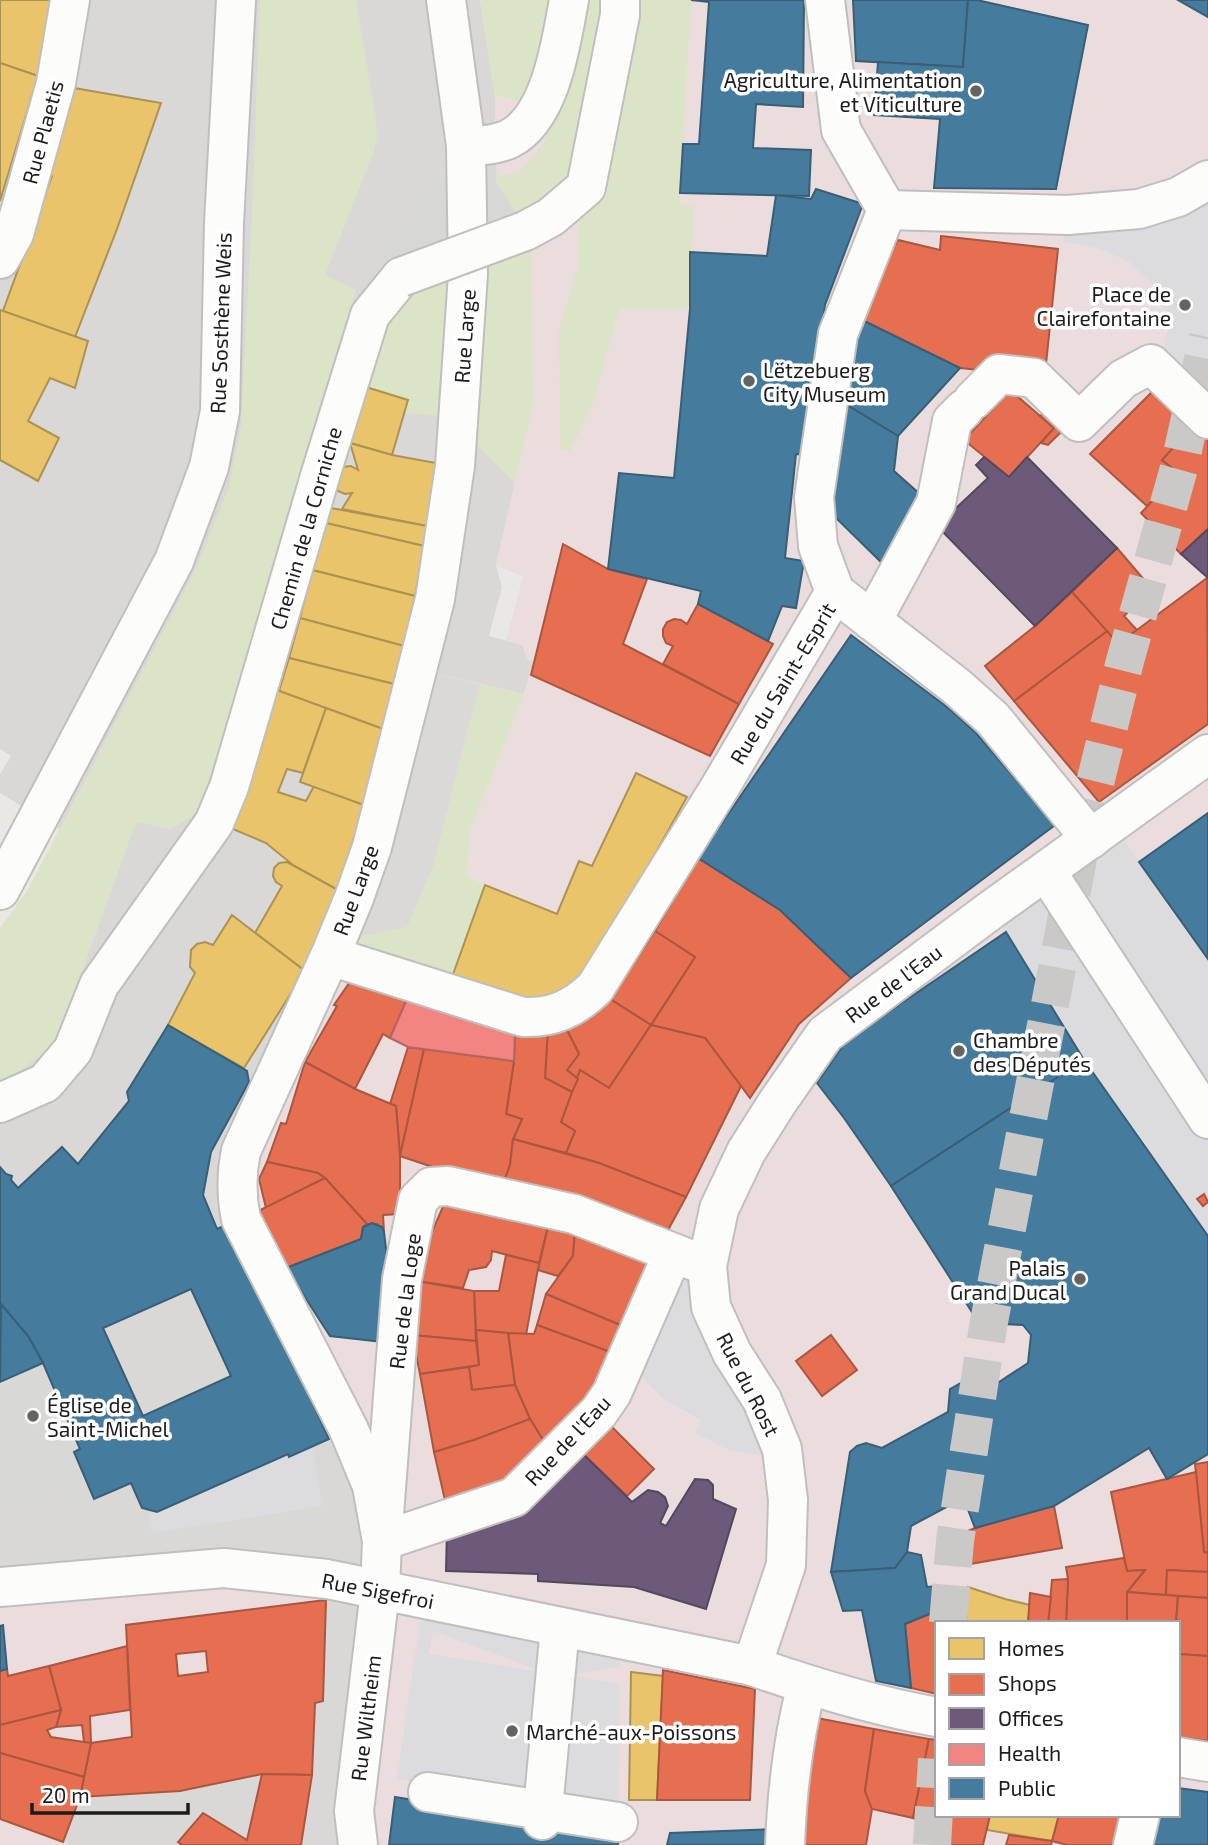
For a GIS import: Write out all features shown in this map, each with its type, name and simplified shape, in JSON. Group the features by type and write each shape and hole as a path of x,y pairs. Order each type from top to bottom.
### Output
{"street":[{"name":"Rue Plaetis","path":"0,259 14,234 52,96 70,0"},
{"name":"Rue Sosthène Weis","path":"0,890 174,561 209,467 219,411 224,222 236,0"},
{"name":"Rue Large","path":"380,1591 382,1541 372,1486 349,1430 243,1223 237,1199 236,1175 241,1151 330,956 372,847 435,599 459,427 468,274 466,146 446,0"},
{"path":"466,146 508,140 525,128 539,111 560,47 569,0"},
{"name":"Chemin de la Corniche","path":"0,1103 45,1083 72,1050 99,985 214,823 229,788 370,315 401,277 526,231 551,217 586,187 620,15 620,0"},
{"path":"825,0 841,130 887,210 1068,215 1139,209 1178,197 1208,180"},
{"name":"Rue du Saint-Esprit","path":"330,956 523,1017 542,1017 564,1012 581,1002 595,988 720,787 835,592 818,546 814,497 838,334 887,210"},
{"path":"872,621 936,503 952,421 999,374 1034,378 1079,422 1123,379 1151,364 1208,419"},
{"path":"835,592 956,686 993,719 1091,839"},
{"name":"Rue de l'Eau","path":"382,1541 514,1497 600,1412 719,1209 746,1152 776,1103 825,1034 1208,754"},
{"path":"1046,871 1208,1119"},
{"name":"Rue de la Loge","path":"382,1541 402,1279 418,1200 432,1187 449,1186 574,1214 690,1260"},
{"name":"Rue de l'Eau","path":"690,1260 711,1307"},
{"name":"Rue du Rost","path":"711,1307 732,1353 762,1400 782,1449 788,1500 786,1565 752,1666"},
{"name":"Rue Sigefroi","path":"0,1587 225,1568 327,1579 752,1666 807,1685 907,1712 935,1717"},
{"name":"Rue Wiltheim","path":"358,1845 354,1811 380,1591"},
{"path":"542,1815 560,1628"},
{"path":"785,1845 796,1726 807,1685"},
{"path":"1180,1757 1208,1762"},
{"path":"428,1792 542,1815 618,1822"},
{"path":"1133,1845 1140,1817"}],"shaded area":[{"path":"0,0 480,0 495,95 497,184 533,403 496,566 502,587 489,636 523,645 527,659 534,662 524,694 417,669 354,898 372,1486 358,1845 69,1845 63,1842 80,1797 180,1791 262,1774 312,1774 315,1703 323,1701 327,1579 0,1587 0,1084 136,822 59,829 0,793 0,774 11,756 0,749"},
{"path":"551,0 1208,0 1208,180 1063,242 1100,249 1131,263 1157,289 1168,320 1163,354 1208,419 1208,1845 358,1845 382,1541 237,1199 330,956 446,993 485,885 467,877 470,832 531,676 534,662 527,659 523,645 506,641 523,576 496,566 533,403 497,184 495,95 523,104","holes":["665,1400 759,1455 730,1451 695,1433 701,1422"]},
{"name":"Place de Clairefontaine","path":"1208,180 1208,419 1163,354 1168,320 1157,289 1131,263 1100,249 1063,242 1068,215"},
{"path":"417,669 480,684 434,864 407,927 353,938"},
{"path":"1113,824 1208,959 1208,1236 1084,1060 991,910"},
{"path":"673,1253 707,1266 782,1449 759,1455 730,1451 695,1433 701,1421 665,1400 638,1373"},
{"name":"Église de Saint-Michel","path":"43,1363 80,1449 74,1452 94,1499 78,1506 71,1504 59,1477 43,1485 45,1490 40,1499 30,1497 27,1493 0,1504 0,1382"},
{"path":"312,1446 322,1506 152,1533 149,1512 164,1510 288,1454 290,1457"},
{"path":"327,1579 323,1701 315,1703 312,1775 262,1774 180,1791 80,1797 63,1842 69,1845 0,1845 0,1587"},
{"name":"Marché-aux-Poissons","path":"423,1599 620,1640 620,1667 570,1675 619,1684 618,1833 429,1784 397,1779","holes":["433,1631 541,1672 429,1654"]}],"green space":[{"path":"260,0 356,0 377,138 325,275 356,290 298,506 206,809 170,829 136,822 57,1041 5,1083 0,1084 0,928 27,891 196,569 229,487 241,426"},
{"path":"480,0 551,0 543,43 524,104 495,95"},
{"path":"587,0 604,0 573,176 519,217 439,185 496,184 497,176 518,173 543,145 580,55"},
{"path":"635,0 691,0 680,193 680,204 694,205 690,309 619,309 595,399 569,452 560,449 559,329 577,270 579,216"},
{"path":"532,247 533,403 515,483 477,445 485,267"},
{"path":"451,280 441,416 405,413 408,400 366,387 386,323 415,292"},
{"path":"480,684 524,694 470,832 467,877 485,885 451,980 350,947 353,938 434,864"}],"pier":[{"path":"497,184 519,217 532,247 415,292 384,259 439,185"}],"building: Homes":[{"path":"0,0 52,0 38,76 0,63"},
{"path":"0,63 38,76 0,201"},
{"path":"74,88 161,103 117,229 75,337 3,311 52,176 46,174"},
{"path":"0,310 88,341 75,388 50,378 28,421 59,438 38,481 0,460"},
{"path":"366,387 408,400 392,455 350,443"},
{"path":"350,443 392,455 436,463 427,526 342,509 352,493 338,491 334,484 337,471 351,466 358,470"},
{"path":"331,508 427,526 424,546 326,523"},
{"path":"326,523 424,546 415,596 312,570"},
{"path":"312,570 415,596 404,646 300,618"},
{"path":"300,618 404,646 394,684 289,658"},
{"path":"289,658 394,684 383,729 279,691"},
{"path":"271,688 326,708 303,773 287,769 278,792 306,801 314,786 364,805 338,890 293,865 266,843 228,827"},
{"path":"326,708 383,729 364,805 300,782"},
{"path":"636,773 687,797 583,982 536,1007 451,980 485,885 557,914 579,861 592,866"},
{"path":"287,862 338,890 305,971 255,933 282,886 273,876 274,868 279,863"},
{"path":"232,915 305,971 244,1068 168,1025 195,973 190,967 191,950 197,944 205,942 213,945"},
{"path":"968,1587 1030,1605 1028,1621 966,1621"},
{"path":"631,1672 663,1676 657,1800 629,1800"},
{"path":"990,1817 1058,1817 1052,1841 987,1830"}],"building: Shops":[{"path":"941,236 1058,249 1046,364 989,358 988,371 960,368 854,316 898,240 940,250"},
{"path":"1158,386 1197,422 1162,460 1179,473 1147,506 1090,454"},
{"path":"1010,390 1054,428 1009,477 964,440"},
{"path":"1044,413 1064,429 1048,445 1041,443 1054,428 1040,416"},
{"path":"1197,422 1208,433 1208,529 1181,554 1141,513 1179,473 1162,460"},
{"path":"563,544 608,569 647,579 623,644 739,704 710,756 531,675"},
{"path":"1117,548 1152,589 1124,616 1137,630 1118,644 1072,592"},
{"path":"1207,578 1208,724 1099,802 1014,701 1107,631 1118,644"},
{"path":"1072,592 1107,631 1014,701 985,666"},
{"path":"698,604 773,644 739,704 663,664 673,646 666,643 663,636 667,622 674,619 687,624"},
{"path":"698,858 780,910 851,978 799,1024 750,1098 705,1038 651,1025 695,957 655,931"},
{"path":"655,931 695,957 651,1025 610,999"},
{"path":"354,976 408,997 390,1038 383,1034 355,1089 305,1062 337,1006 334,1005"},
{"path":"610,999 651,1025 609,1088 580,1070 578,1079 567,1070 579,1054 565,1026"},
{"path":"651,1025 705,1038 741,1086 686,1197 566,1153 575,1131 561,1122 580,1070 609,1088"},
{"path":"565,1026 579,1054 567,1070 578,1079 572,1092 545,1078 548,1028"},
{"path":"548,1028 545,1078 572,1092 561,1122 575,1131 566,1153 513,1139 522,1119 506,1114 514,1061 515,1030"},
{"path":"408,1047 424,1049 400,1156 396,1106 390,1104"},
{"path":"424,1049 514,1061 506,1114 522,1119 513,1139 510,1165 501,1190 400,1156"},
{"path":"305,1062 355,1089 396,1106 400,1156 400,1214 383,1215 384,1232 377,1224 367,1224 318,1173 267,1162 281,1123 286,1124"},
{"path":"513,1139 599,1163 686,1197 661,1243 501,1190 510,1165"},
{"path":"267,1162 318,1173 325,1178 266,1208 259,1179"},
{"path":"325,1178 367,1224 363,1227 361,1239 286,1268 252,1214"},
{"path":"1204,1194 1208,1202 1203,1206 1197,1199"},
{"path":"445,1202 550,1218 539,1263 492,1251 491,1260 486,1267 469,1270 463,1288 411,1280"},
{"path":"550,1218 576,1220 573,1256 558,1276 538,1270"},
{"path":"576,1220 658,1252 625,1327 546,1294 573,1256"},
{"path":"506,1255 539,1263 526,1335 476,1330 474,1291 499,1291"},
{"path":"411,1280 474,1291 476,1341 412,1335"},
{"path":"546,1294 625,1327 613,1353 537,1325"},
{"path":"537,1325 613,1353 591,1400 550,1451 530,1419 515,1385 508,1333 534,1334"},
{"path":"476,1330 508,1333 515,1385 472,1390 469,1367 479,1365"},
{"path":"412,1335 476,1341 479,1365 420,1374"},
{"path":"831,1335 857,1370 822,1396 796,1361"},
{"path":"469,1367 472,1390 515,1385 530,1419 434,1452 420,1374"},
{"path":"530,1419 550,1451 513,1488 447,1509 434,1452"},
{"path":"609,1424 654,1469 627,1496 581,1452"},
{"path":"1208,1462 1208,1553 1204,1552 1195,1464"},
{"path":"1196,1472 1204,1552 1208,1553 1208,1572 1167,1570 1166,1595 1127,1592 1145,1570 1127,1571 1111,1492"},
{"path":"1054,1506 1062,1548 964,1565 958,1535"},
{"path":"1124,1558 1127,1571 1145,1570 1127,1592 1127,1621 1066,1621 1066,1567"},
{"path":"1167,1570 1208,1572 1208,1598 1166,1595"},
{"path":"1068,1579 1066,1621 1048,1621 1052,1580"},
{"path":"1127,1592 1178,1596 1176,1621 1127,1621"},
{"path":"1030,1593 1051,1597 1048,1621 1028,1621"},
{"path":"1178,1596 1208,1598 1208,1656 1180,1654 1180,1621 1176,1621"},
{"path":"326,1600 323,1701 315,1703 312,1775 262,1774 180,1791 80,1797 91,1743 132,1737 126,1625","holes":["206,1651 208,1672 178,1676 176,1654"]},
{"path":"939,1610 966,1616 966,1621 935,1621 935,1694 911,1688 905,1624"},
{"path":"127,1646 130,1710 90,1716 91,1743 84,1742 82,1725 56,1727 61,1710 49,1666"},
{"path":"1180,1654 1208,1656 1208,1741 1180,1737"},
{"path":"49,1666 61,1710 0,1725 0,1671 7,1669 8,1676"},
{"path":"663,1670 755,1689 750,1800 657,1800"},
{"path":"61,1710 56,1727 47,1730 51,1737 91,1743 84,1777 0,1753 0,1725"},
{"path":"817,1718 874,1729 865,1791 872,1809 866,1845 796,1845"},
{"path":"874,1729 929,1739 913,1818 872,1809 865,1791"},
{"path":"929,1739 935,1740 935,1817 990,1817 983,1845 943,1845 946,1827 913,1818"},
{"path":"0,1753 84,1777 80,1797 63,1842 0,1819"},
{"path":"262,1774 312,1775 301,1845 182,1845 178,1842 203,1813 247,1840"},
{"path":"1058,1817 1127,1817 1120,1845 1067,1845 1052,1841"},
{"path":"1009,1835 1052,1841 1051,1845 1006,1845"}],"building: Offices":[{"path":"984,457 1009,477 1027,457 1117,548 1035,626 937,526 988,478 976,465"},
{"path":"1208,529 1208,578 1181,554"},
{"path":"577,1448 632,1502 648,1490 665,1497 668,1506 660,1523 666,1526 695,1479 708,1480 713,1485 713,1499 736,1509 706,1609 634,1587 538,1581 538,1574 446,1571 447,1528"}],"building: Health":[{"path":"408,997 515,1030 514,1061 408,1047 390,1038"}],"building: Public":[{"path":"691,0 804,0 803,107 756,104 753,148 811,150 809,196 680,193 683,144 699,144 709,2"},
{"path":"853,0 968,0 963,67 856,61"},
{"name":"Agriculture, Alimentation et Viticulture","path":"968,0 1088,25 1056,189 934,188 940,119 874,115 878,62 963,67"},
{"path":"1178,0 1208,0 1208,17"},
{"name":"Lëtzebuerg City Museum","path":"816,189 863,204 825,305 805,455 796,454 785,558 804,561 796,608 782,606 768,641 698,604 701,591 608,569 619,473 674,478 690,309 690,252 767,256 776,195 811,199"},
{"path":"854,316 960,368 898,436 842,402"},
{"path":"842,402 898,436 894,471 921,495 885,566 836,518 829,500"},
{"path":"851,635 947,707 975,732 1055,825 851,978 780,910 698,858"},
{"path":"1208,813 1208,959 1139,862"},
{"name":"Chambre des Députés","path":"1006,932 1084,1060 891,1186 817,1083 846,1041"},
{"path":"168,1025 247,1071 249,1082 211,1152 203,1195 217,1229 230,1223 329,1439 289,1457 288,1454 157,1512 142,1508 131,1483 94,1499 74,1452 80,1449 43,1363 28,1336 0,1305 0,1167 12,1176 11,1180 18,1188 62,1147 78,1164 129,1101 127,1092","holes":["191,1289 231,1376 143,1416 103,1328"]},
{"name":"Palais Grand Ducal","path":"1084,1060 1208,1236 1208,1454 1167,1479 1149,1448 1054,1506 975,1528 967,1507 952,1504 911,1526 907,1552 895,1568 831,1572 850,1452 866,1443 882,1448 948,1412 950,1389 973,1376 999,1382 1028,1363 1031,1335 1023,1325 979,1323 891,1186"},
{"path":"372,1223 382,1227 384,1232 392,1299 382,1342 330,1336 286,1268 361,1239 363,1227"},
{"path":"1,1304 28,1336 43,1363 0,1382"},
{"path":"907,1552 921,1555 927,1587 936,1586 939,1610 905,1624 911,1688 876,1681 862,1610 843,1611 831,1572 895,1568"},
{"path":"3,1625 7,1669 0,1671 0,1626"},
{"path":"1180,1788 1208,1792 1208,1845 1137,1845 1144,1817 1180,1817"},
{"path":"395,1797 618,1833 618,1845 389,1845"},
{"path":"774,1829 773,1845 667,1845 670,1833"}],"tunnel":[{"path":"948,1621 955,1541 988,1327 1084,828 1125,661 1179,468 1208,337"},
{"path":"932,1845 935,1793"}],"place":[{"name":"Agriculture, Alimentation et Viticulture","path":"976,91"},
{"name":"Place de Clairefontaine","path":"1185,305"},
{"name":"Lëtzebuerg City Museum","path":"749,381"},
{"name":"Chambre des Députés","path":"959,1051"},
{"name":"Palais Grand Ducal","path":"1080,1279"},
{"name":"Église de Saint-Michel","path":"33,1416"},
{"name":"Marché-aux-Poissons","path":"512,1731"}]}
